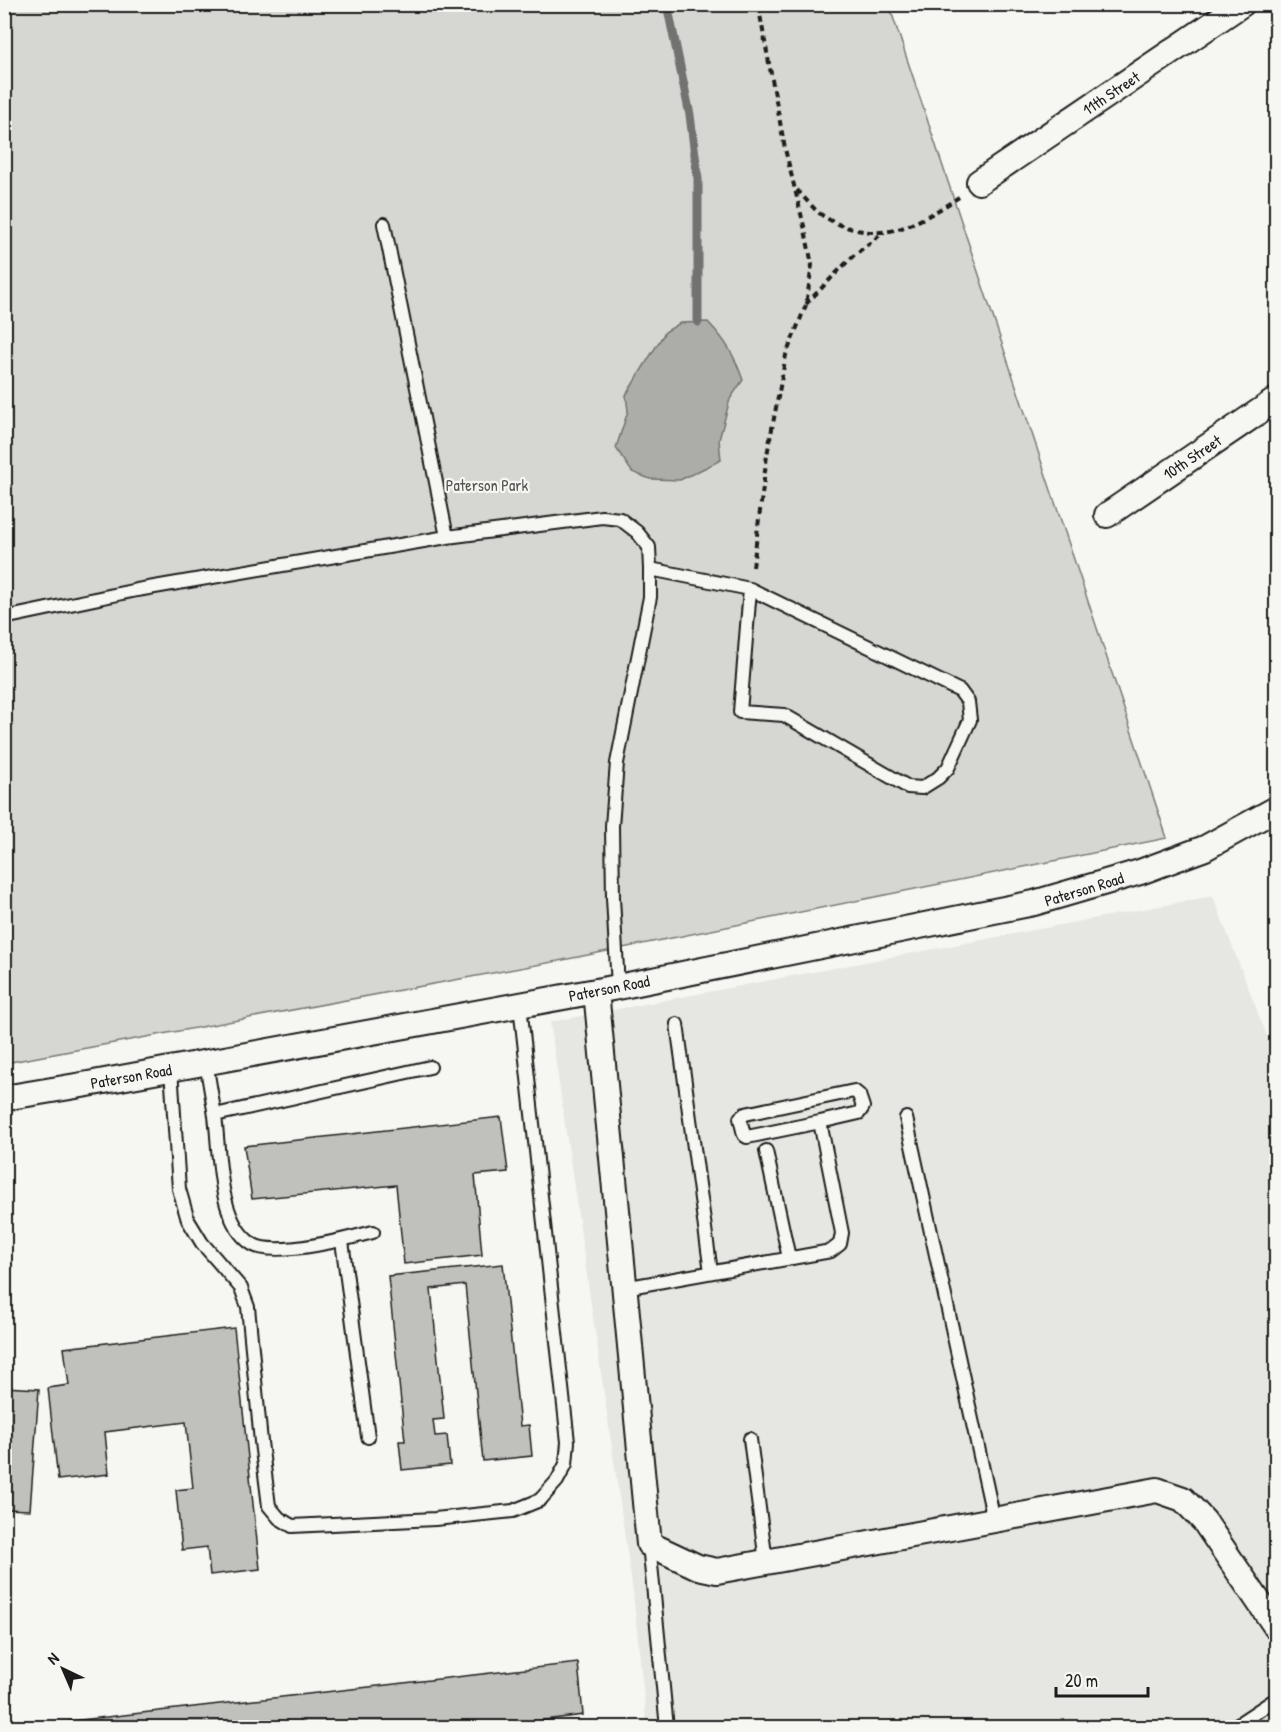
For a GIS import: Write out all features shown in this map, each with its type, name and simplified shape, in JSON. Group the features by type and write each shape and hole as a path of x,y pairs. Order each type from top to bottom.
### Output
{"street":[{"name":"11th Street","path":"979,182 1242,4"},
{"name":"10th Street","path":"1107,515 1276,400"},
{"name":"Paterson Road","path":"4,1098 607,989 1034,903 1140,872 1205,848 1276,809"},
{"path":"607,989 624,1288 649,1544 698,1567 717,1571 1157,1490 1183,1498 1204,1521 1276,1626"}],"lane":[{"path":"384,224 447,537"},
{"path":"4,618 136,590 447,537 590,519 611,518 625,522 649,547 650,597 617,763 612,826 613,898 607,989"},
{"path":"651,569 750,589 960,691 968,702 970,720 948,768 938,778 922,788 908,788 784,715 740,712 750,589"},
{"path":"171,1069 179,1189 188,1220 202,1243 241,1288 248,1307 269,1506 279,1518 292,1526 435,1519 513,1510 540,1500 557,1481 566,1464 568,1442 520,1005"},
{"path":"677,1024 711,1272"},
{"path":"206,1062 215,1115 222,1184 228,1212 239,1233 253,1245 274,1250 342,1241 373,1232"},
{"path":"215,1115 430,1067"},
{"path":"854,1091 860,1095 863,1107 859,1113 820,1122 747,1137 742,1132 740,1118 744,1114 854,1091"},
{"path":"906,1118 994,1520"},
{"path":"624,1288 831,1251 840,1244 842,1233 820,1122"},
{"path":"766,1151 789,1258"},
{"path":"342,1241 368,1437"},
{"path":"750,1439 766,1562"},
{"path":"649,1544 667,1728"},
{"path":"1232,1728 1252,1722 1276,1699"}],"path":[{"path":"750,589 767,455 786,355 806,305 812,265 806,230 785,149 758,4"},
{"path":"795,188 820,213 842,225 871,233 898,230 944,207 979,182"},
{"path":"806,305 853,256 885,231"}],"shaded area":[{"path":"708,322 729,349 743,380 730,399 719,440 721,460 680,480 650,479 632,472 616,448 628,411 626,395 665,332 680,323"},
{"path":"1213,896 1276,1060 1276,1727 647,1727 633,1592 550,1022"}],"green space":[{"name":"Paterson Park","path":"5,5 889,5 1167,838 558,961 5,1063"}],"building":[{"path":"501,1117 508,1172 475,1175 482,1255 404,1264 396,1185 252,1199 244,1146"},
{"path":"503,1264 520,1426 529,1425 532,1456 483,1461 465,1285 431,1289 444,1419 433,1420 435,1436 447,1435 450,1465 402,1470 399,1441 405,1441 388,1276"},
{"path":"234,1328 260,1569 210,1575 207,1547 182,1550 176,1490 193,1488 186,1422 105,1432 109,1474 58,1480 48,1388 69,1385 64,1348"},
{"path":"4,1387 39,1389 30,1510 4,1509"},
{"path":"578,1663 583,1715 483,1728 11,1728"}],"waterway":[{"path":"667,4 690,115 698,179 698,322"}]}
